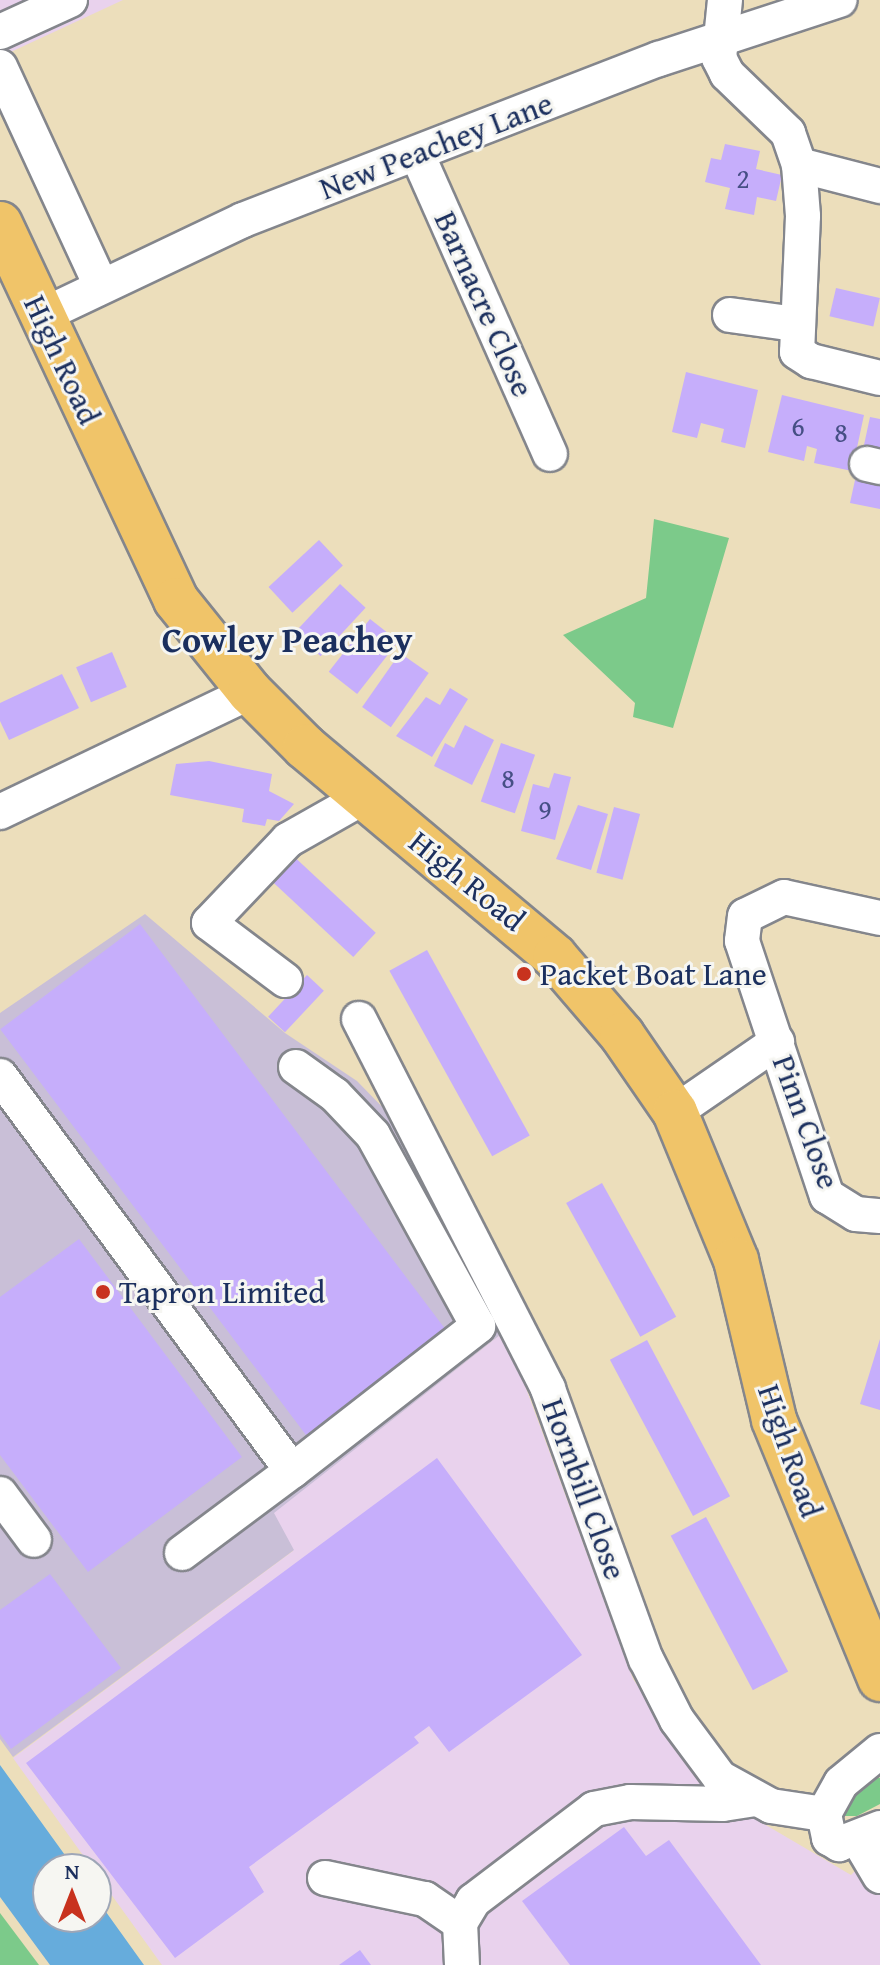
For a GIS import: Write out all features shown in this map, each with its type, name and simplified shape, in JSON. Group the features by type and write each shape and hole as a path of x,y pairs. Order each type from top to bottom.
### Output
{"main road":[{"name":"High Road","path":"0,224 176,600 250,692 364,797 555,957 622,1035 675,1112 736,1260 774,1420 880,1679"}],"street":[{"path":"0,32 70,0"},
{"path":"725,0 717,41 727,74 788,133 799,165 803,216 796,324 801,357 880,378"},
{"name":"New Peachey Lane","path":"41,316 243,220 717,41 840,0"},
{"name":"High Road","path":"0,67 101,286"},
{"name":"Barnacre Close","path":"417,154 550,454"},
{"path":"799,165 880,186"},
{"path":"730,315 796,324"},
{"path":"4,801 250,692"},
{"path":"285,980 209,923 288,840 364,797"},
{"name":"Pinn Close","path":"880,918 784,897 745,916 742,941 827,1196 856,1214 880,1216"},
{"name":"Hornbill Close","path":"359,1019 548,1389 646,1659 697,1752 720,1778 754,1799 824,1814"},
{"name":"Pinn Close","path":"675,1112 777,1042"},
{"path":"182,1553 478,1326 373,1135 335,1095 296,1067"},
{"path":"0,1076 292,1471"},
{"path":"0,1494 34,1540"},
{"path":"880,1751 841,1783 824,1814 829,1838 839,1844 869,1833 880,1876"},
{"path":"462,1965 460,1923 473,1901 594,1809 630,1802 723,1804 754,1799"},
{"path":"325,1878 425,1899 460,1923"}],"shaded area":[{"path":"0,0 123,0 0,57"},
{"path":"145,914 285,1033 357,1081 394,1119 505,1331 274,1513 294,1550 13,1757 0,1739 0,1013"},
{"path":"505,1331 633,1679 701,1775 759,1821 851,1875 880,1846 880,1965 162,1965 112,1896 112,1853 81,1853 13,1758 293,1551 273,1513"}],"green space":[{"path":"654,519 729,538 673,728 633,717 635,703 563,635 646,598"},
{"path":"875,1776 880,1778 880,1804 857,1816 842,1816 840,1803"},
{"path":"0,1913 39,1965 0,1965"}],"water":[{"path":"0,1765 63,1853 32,1853 32,1933 112,1933 112,1920 144,1965 50,1965 0,1897"}],"building":[{"path":"725,144 760,151 756,169 782,175 776,201 757,197 754,215 725,209 730,188 705,182 711,158 721,160"},
{"path":"836,288 880,298 873,326 829,316"},
{"path":"686,372 758,390 745,448 721,442 724,429 701,423 697,438 672,432"},
{"path":"782,395 864,415 852,471 814,463 817,449 807,446 804,461 768,452"},
{"path":"870,417 880,419 880,449 864,445"},
{"path":"855,480 880,485 880,509 850,503"},
{"path":"319,540 343,566 292,613 269,587"},
{"path":"340,584 366,608 321,656 295,632"},
{"path":"370,619 398,641 357,694 329,672"},
{"path":"112,652 127,687 91,702 76,667"},
{"path":"400,653 429,673 391,727 362,707"},
{"path":"62,674 79,708 9,740 0,721 0,703"},
{"path":"450,688 468,699 432,757 396,736 426,697 440,705"},
{"path":"465,725 494,740 472,785 434,766 445,743 454,748"},
{"path":"501,743 535,755 515,813 481,802"},
{"path":"209,761 272,774 269,791 294,804 279,821 267,819 265,826 242,822 244,809 170,795 176,764"},
{"path":"554,773 571,777 555,840 521,831 533,784 549,788"},
{"path":"578,805 608,814 591,870 556,859"},
{"path":"614,807 640,814 622,880 596,873"},
{"path":"288,851 376,933 353,957 265,875"},
{"path":"140,924 446,1330 306,1435 0,1029"},
{"path":"427,950 530,1135 492,1156 389,971"},
{"path":"307,975 324,991 285,1032 268,1017"},
{"path":"602,1183 676,1317 640,1337 566,1203"},
{"path":"79,1239 242,1457 88,1572 0,1455 0,1297"},
{"path":"880,1339 880,1410 860,1404"},
{"path":"647,1340 730,1496 693,1516 610,1360"},
{"path":"437,1458 582,1655 449,1752 429,1726 414,1737 419,1743 249,1867 264,1892 175,1958 112,1876 112,1853 95,1853 26,1763"},
{"path":"706,1517 788,1672 753,1690 671,1536"},
{"path":"50,1574 121,1668 11,1749 0,1734 0,1610"},
{"path":"624,1827 646,1856 669,1840 761,1965 570,1965 522,1901"},
{"path":"360,1950 371,1965 339,1965"}],"place":[{"name":"Packet Boat Lane","path":"524,974"},
{"name":"Tapron Limited","path":"103,1292"}],"district":[{"name":"Cowley Peachey","path":"287,639"}]}
